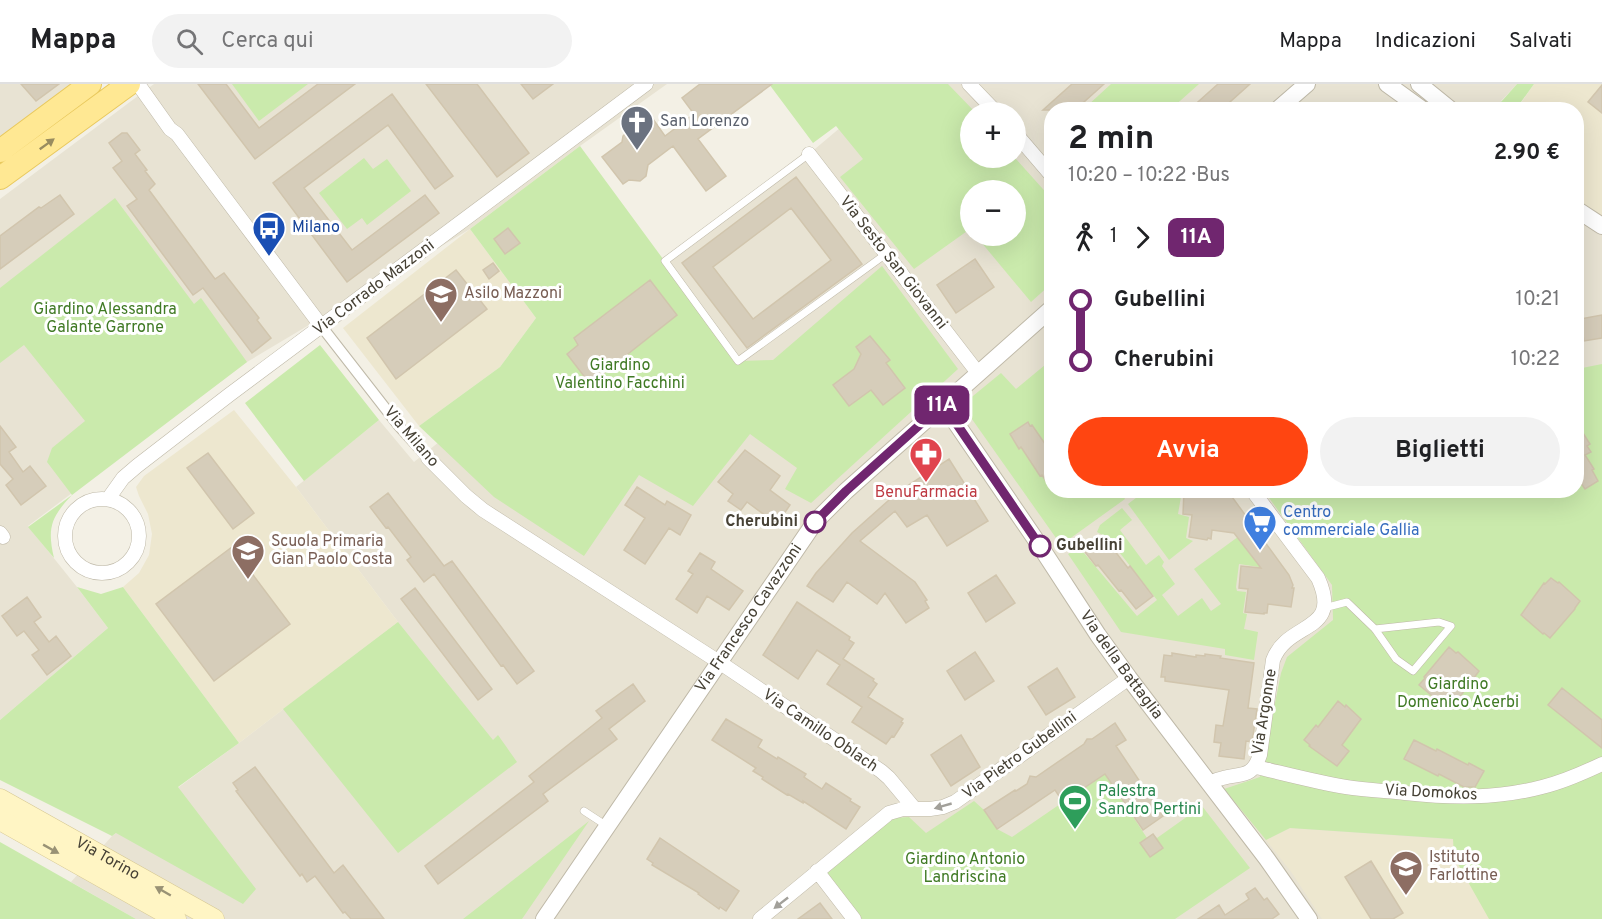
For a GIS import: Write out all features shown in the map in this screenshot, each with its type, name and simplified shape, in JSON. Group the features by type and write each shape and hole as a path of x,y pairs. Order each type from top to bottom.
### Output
{"main road":[{"path":"0,151 90,84"},
{"path":"0,178 129,84"},
{"name":"Via Torino","path":"0,799 214,919"},
{"name":"Via Torino","path":"0,820 176,919"}],"street":[{"name":"Via Milano","path":"138,84 170,129 177,134 399,426 458,488 483,510 719,662"},
{"name":"Via Milano","path":"146,84 176,124 177,134"},
{"name":"Via Corrado Mazzoni","path":"108,499 123,478 229,395 646,84"},
{"path":"969,84 986,102"},
{"path":"1286,102 1307,84"},
{"path":"1387,84 1412,102"},
{"path":"1419,84 1441,102"},
{"path":"1026,146 1044,167"},
{"name":"Via Sesto San Giovanni","path":"809,154 978,373"},
{"path":"1584,214 1602,226"},
{"name":"Via Francesco Cavazzoni","path":"544,919 815,522 846,491 1044,315"},
{"name":"Via della Battaglia","path":"943,404 1098,635 1267,859 1308,919"},
{"path":"1258,498 1318,578 1324,591 1326,602 1324,608"},
{"path":"97,499 108,499 119,502 128,509 139,528 140,539 131,560 123,567 113,572 91,572 81,567 67,549 66,527 77,508 97,499"},
{"name":"Via Argonne","path":"1209,783 1222,778 1241,776 1251,772 1256,766 1260,755 1276,652 1283,644 1319,619 1324,608"},
{"name":"Via Camillo Oblach","path":"719,662 881,771 914,808"},
{"name":"Via Pietro Gubellini","path":"760,919 890,813 903,809 943,807 956,802 1129,678"},
{"name":"Via Domokos","path":"1256,766 1348,787 1439,797 1478,797 1511,794 1542,787 1602,764"},
{"path":"818,871 854,919"}],"lane":[{"path":"809,154 665,261 738,361 886,254"},
{"path":"1324,608 1347,602 1374,629 1396,659 1413,671 1451,626 1439,622 1374,629"},
{"path":"584,811 606,826"}],"shaded area":[{"path":"0,84 75,84 0,140"},
{"path":"154,84 667,84 470,229 247,362 28,526 108,628 0,720 0,199"},
{"path":"892,84 1517,84 1501,101 1502,102 1044,102 1044,498 1584,498 1584,204 1602,216 1602,761 1489,919 136,919 71,882 112,836 398,622 296,487 379,420 414,462 658,266 809,154"},
{"path":"1534,84 1602,84 1602,216 1584,204 1584,102 1522,102"},
{"name":"Asilo Mazzoni","path":"470,229 536,318 500,367 419,426 343,328"},
{"name":"Scuola Primaria Gian Paolo Costa","path":"234,410 296,487 398,622 239,743 123,587 139,573 149,555 152,534 148,514 136,487 144,476"},
{"name":"Istituto Farlottine","path":"1290,828 1460,840 1524,919 1322,919 1292,873 1266,840"}],"green space":[{"path":"232,84 308,84 259,121"},
{"path":"769,84 948,84 965,102 960,102 960,168 1024,168 1044,190 1044,290 1031,302 984,246 1026,246 1026,180 960,180 960,236 914,269 840,177 863,159 836,126 813,143"},
{"path":"1111,84 1199,84 1179,102 1091,102"},
{"path":"1517,84 1534,84 1521,102 1501,102"},
{"name":"Giardino Valentino Facchini","path":"580,146 738,361 773,360 882,266 958,369 811,503 785,489 797,468 750,434 693,506 639,475 584,556 494,497 419,426 500,367 536,318 470,229"},
{"path":"364,158 373,169 387,159 411,191 367,225 362,218 347,229 319,193"},
{"name":"Giardino Alessandra Galante Garrone","path":"115,198 194,304 201,298 247,362 72,495 47,462 52,448 85,421 24,345 0,363 0,288"},
{"path":"320,345 379,420 304,481 245,403"},
{"name":"Giardino Domenico Acerbi","path":"1602,364 1602,919 1489,919 1454,857 1453,839 1290,828 1266,840 1224,789 1260,777 1281,673 1287,657 1333,620 1332,585 1269,498 1584,498 1584,368"},
{"path":"1044,366 1044,498 1125,499 1061,545 962,405 1001,373 1016,389"},
{"path":"72,495 59,510 52,524 51,539 54,558 28,527"},
{"path":"1136,498 1181,498 1178,514 1189,517 1186,538 1193,541 1169,560 1128,504"},
{"path":"1122,508 1132,520 1120,530 1146,565 1159,555 1164,562 1162,566 1175,584 1162,595 1178,616 1202,598 1211,611 1221,604 1194,569 1246,531 1279,570 1239,564 1237,591 1246,592 1243,613 1247,614 1244,629 1258,632 1254,660 1225,655 1225,649 1121,632 1068,554 1079,547 1137,616 1157,600 1108,538 1097,532 1100,525"},
{"path":"77,587 101,594 123,587 239,743 178,787 256,889 243,904 116,833 112,836 0,780 0,720 108,628"},
{"path":"398,622 493,740 498,735 517,762 398,853 283,709"},
{"name":"Giardino Antonio Landriscina","path":"1103,771 1147,838 1153,834 1157,838 1202,806 1250,868 1175,919 862,919 826,872 894,818 909,817 926,833 974,801 984,810 997,829 1012,837 1104,774"},
{"path":"589,821 522,919 463,919"},
{"path":"0,842 136,919 0,919"}],"building":[{"path":"21,84 59,84 36,101"},
{"path":"198,84 226,84 259,128 318,84 355,84 255,159"},
{"path":"426,84 477,84 529,153 497,177"},
{"path":"521,84 553,84 533,99"},
{"path":"700,84 772,84 698,139 726,176 706,191 673,146 648,165 646,176 640,181 629,180 623,184 602,157 622,142 626,133 632,134 653,119 665,136 694,114 682,98"},
{"path":"1072,84 1104,84 1084,102 1052,102"},
{"path":"1218,84 1250,84 1230,102 1198,102"},
{"path":"1602,85 1602,113 1588,102"},
{"path":"392,94 453,176 435,189 388,125 304,188 352,250 425,195 439,213 347,282 273,183"},
{"path":"122,133 127,133 140,150 135,154 155,184 149,190 215,279 224,273 259,318 257,320 271,338 252,353 203,288 193,295 127,206 137,199 113,168 122,161 109,143"},
{"path":"796,177 862,264 747,348 682,263","holes":["791,208 831,260 753,319 713,267"]},
{"path":"60,195 74,214 0,269 0,236 39,207 41,208"},
{"path":"508,228 520,243 505,254 494,239"},
{"path":"975,259 994,287 956,313 937,285"},
{"path":"493,263 499,271 489,279 483,270"},
{"path":"456,270 487,309 396,379 367,338"},
{"path":"650,280 677,315 590,384 567,354 578,345 574,338"},
{"path":"1602,315 1602,338 1584,341 1584,318"},
{"path":"870,336 890,360 886,363 905,388 883,405 871,390 849,406 833,385 854,369 861,354 856,347"},
{"path":"1028,422 1030,426 1032,425 1044,442 1044,478 1040,476 1021,447 1019,449 1010,434"},
{"path":"0,426 16,447 9,452 23,472 30,466 46,486 21,505 6,485 13,479 0,464"},
{"path":"1584,435 1590,444 1587,446 1591,452 1585,455 1598,481 1585,489"},
{"path":"745,450 780,476 770,490 790,505 777,524 747,502 741,510 728,501 733,494 718,482"},
{"path":"208,453 254,513 233,529 187,468"},
{"path":"949,459 988,521 947,546 927,515 907,527 895,511 860,541 915,582 927,600 925,601 929,608 906,623 885,593 877,604 847,582 833,602 807,586 852,533 889,500"},
{"path":"637,487 665,505 667,501 691,515 680,535 669,528 645,564 624,550 645,518 625,505"},
{"path":"388,493 444,566 452,561 534,671 517,684 503,665 501,666 434,574 424,582 407,560 411,557 370,507"},
{"path":"1184,498 1233,498 1289,575 1292,588 1294,588 1291,607 1268,604 1267,613 1245,612 1248,589 1239,588 1241,566 1261,568 1234,533 1212,530 1211,539 1189,537 1192,515 1183,514"},
{"path":"1102,539 1107,541 1128,568 1130,566 1153,596 1136,609 1085,552"},
{"path":"232,547 290,624 214,681 156,604"},
{"path":"700,553 715,562 711,569 743,591 729,610 707,596 697,613 676,599 693,574 688,571"},
{"path":"996,575 1015,603 986,622 968,593"},
{"path":"1551,578 1559,582 1580,601 1550,638 1521,615 1544,583"},
{"path":"415,588 492,689 478,700 401,599"},
{"path":"27,597 41,617 34,622 49,642 56,636 71,656 47,675 32,655 39,650 24,631 17,636 2,616"},
{"path":"797,602 850,637 849,640 854,643 843,659 874,679 873,681 877,684 868,697 903,719 894,737 892,736 886,744 852,722 862,707 827,684 840,665 817,650 798,679 763,655"},
{"path":"1449,647 1479,671 1449,708 1419,685"},
{"path":"975,652 994,681 965,700 947,671"},
{"path":"1172,653 1196,657 1196,655 1205,656 1205,654 1254,663 1248,708 1257,709 1252,742 1246,741 1244,759 1219,756 1221,743 1214,742 1216,725 1223,726 1229,690 1165,681 1165,677 1161,677 1164,655 1172,656"},
{"path":"1057,668 1075,697 1046,715 1028,687"},
{"path":"633,684 645,701 609,729 617,739 543,794 548,801 438,884 425,866 534,782 529,776 602,718 596,711"},
{"path":"1562,688 1602,720 1602,748 1548,705"},
{"path":"1338,701 1361,719 1342,745 1349,751 1337,766 1304,740 1316,725 1318,727"},
{"path":"726,719 762,740 758,747 806,774 804,777 822,789 826,783 860,807 846,829 803,801 803,803 787,795 762,779 763,777 753,771 756,768 712,740"},
{"path":"1115,723 1126,740 1116,746 1163,816 1143,830 1105,774 1063,802 1055,790 997,829 984,810 1027,784 1030,776 1036,777 1084,744 1087,739 1092,739"},
{"path":"961,735 980,767 951,786 931,755"},
{"path":"1414,740 1484,771 1475,787 1464,787 1404,759"},
{"path":"255,767 334,873 343,865 384,919 351,919 345,912 343,913 315,876 307,882 302,874 300,876 236,791 238,790 233,783"},
{"path":"1153,834 1163,848 1150,857 1140,843"},
{"path":"660,838 739,891 726,911 720,907 719,909 699,893 652,865 653,863 647,859"},
{"path":"1371,861 1403,913 1393,919 1371,919 1345,877"},
{"path":"1255,888 1264,900 1267,898 1279,914 1272,919 1198,919 1219,905 1225,915 1249,899 1246,894"},
{"path":"820,903 832,919 798,919"}],"bus line":[{"name":"11A","path":"815,522 943,404 1040,546"}],"place":[{"name":"San Lorenzo","path":"637,151"},
{"name":"Milano","path":"269,257"},
{"name":"Asilo Mazzoni","path":"441,323"},
{"name":"BenuFarmacia","path":"926,483"},
{"name":"Cherubini","path":"815,522"},
{"name":"Gubellini","path":"1040,546"},
{"name":"Centro commerciale Gallia","path":"1260,551"},
{"name":"Scuola Primaria Gian Paolo Costa","path":"248,580"},
{"name":"Palestra Sandro Pertini","path":"1075,830"},
{"name":"Istituto Farlottine","path":"1406,896"}]}
